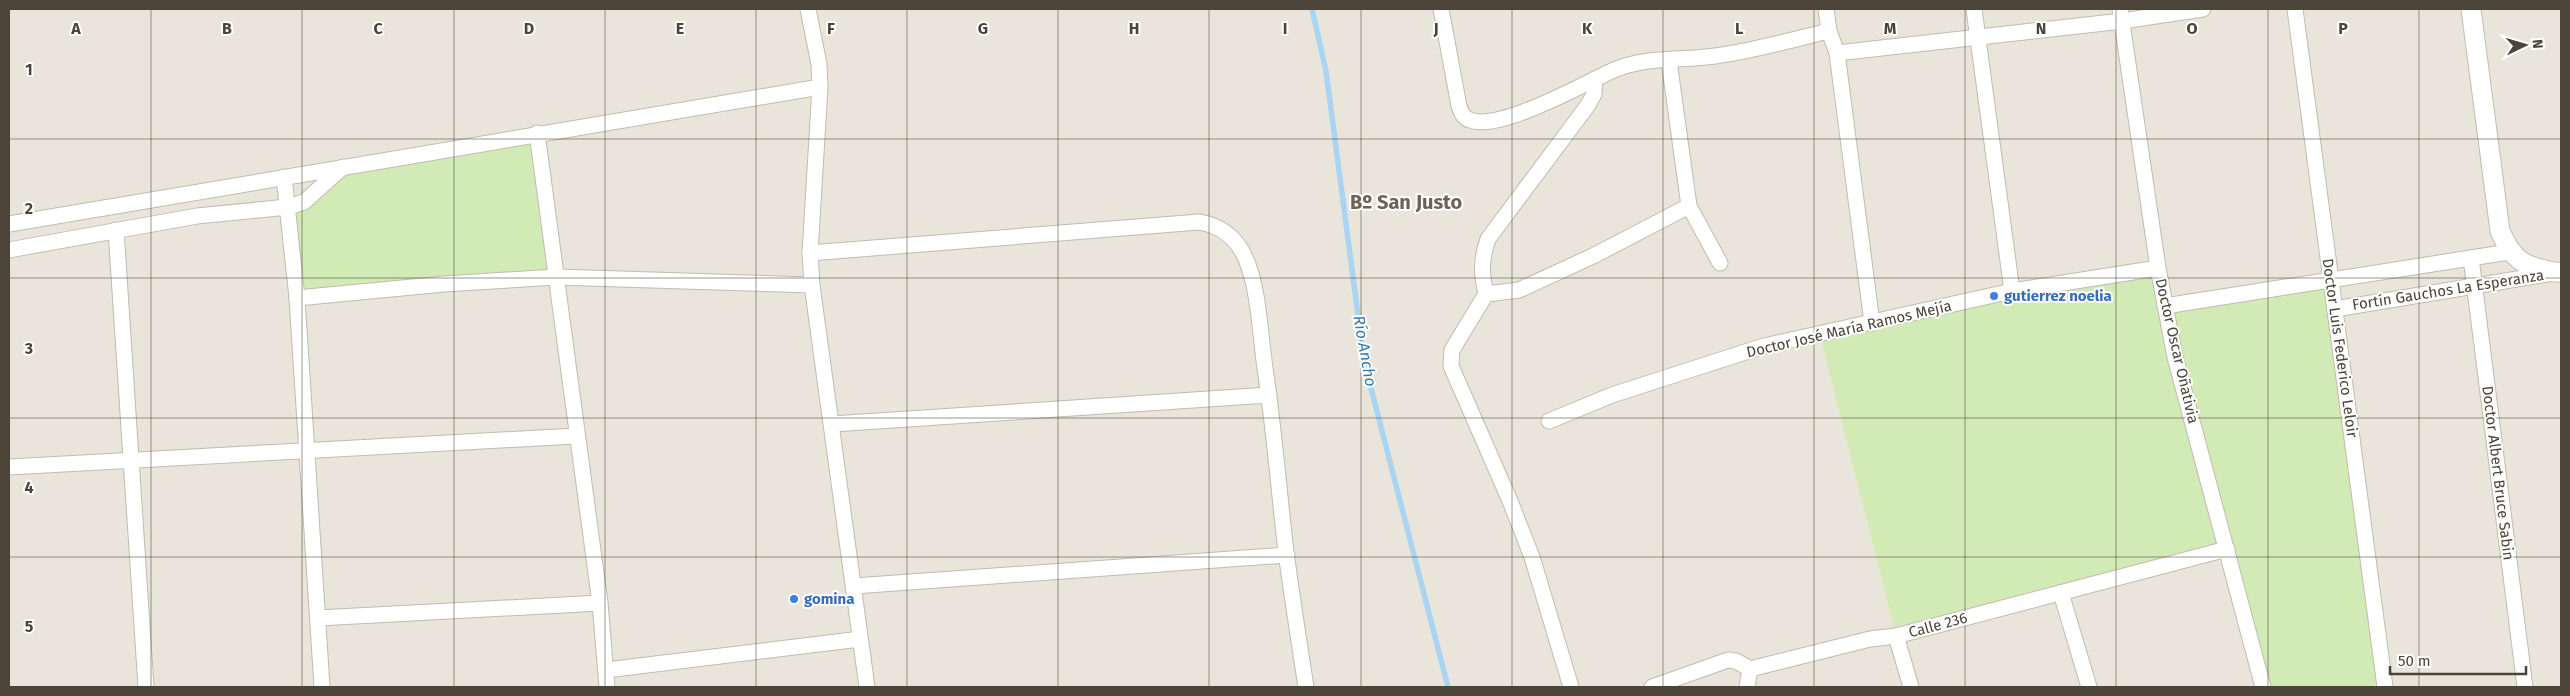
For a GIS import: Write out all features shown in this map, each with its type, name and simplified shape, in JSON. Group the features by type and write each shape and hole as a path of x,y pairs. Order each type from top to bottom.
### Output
{"street":[{"path":"808,9 819,64 820,87 810,253 812,285 854,586 866,687"},
{"path":"1441,9 1456,96 1463,115 1469,120 1488,123 1541,104 1642,61 1669,61 1733,53 1829,31"},
{"path":"1826,9 1829,31 1837,53 1872,323"},
{"path":"1974,9 2012,290"},
{"path":"1837,53 1978,37 2121,15 2203,9"},
{"name":"Doctor Luis Federico Leloir","path":"2295,9 2385,687"},
{"path":"2471,9 2500,231 2509,252 2530,268 2559,272"},
{"name":"Doctor Oscar Oñativia","path":"2121,15 2158,268 2175,357 2227,548 2262,687"},
{"path":"1669,61 1689,206 1720,263"},
{"path":"1571,687 1532,557 1450,366 1452,350 1486,294 1481,274 1482,258 1488,239 1588,105 1594,94 1596,79"},
{"path":"9,224 538,133 820,87"},
{"path":"538,133 576,436 600,603 607,687"},
{"path":"9,250 197,216 288,206 304,202 343,167"},
{"path":"284,177 297,298 305,451 322,687"},
{"path":"1486,294 1519,290 1593,256 1689,206"},
{"path":"810,253 1199,222 1212,224 1223,230 1236,243 1245,257 1252,280 1269,395 1287,555 1306,687"},
{"path":"116,230 146,687"},
{"path":"2165,306 2509,252"},
{"name":"Doctor Albert Bruce Sabin","path":"2471,258 2526,687"},
{"name":"Doctor José María Ramos Mejía","path":"1549,421 1612,395 1764,346 2012,290 2158,268"},
{"name":"Fortín Gauchos La Esperanza","path":"2335,309 2475,288 2559,272"},
{"path":"297,298 444,284 556,277 812,285"},
{"path":"832,424 1269,395"},
{"path":"9,467 576,436"},
{"name":"Calle 236","path":"1750,669 1870,639 1896,636 2227,548"},
{"path":"854,586 1287,555"},
{"path":"2061,593 2089,687"},
{"path":"318,618 600,603"},
{"path":"1896,636 1911,687"},
{"path":"606,670 860,639"},
{"path":"1652,687 1728,660 1736,661 1750,669 1747,687"}],"shaded area":[{"path":"9,9 2561,9 2561,687 9,687"}],"green space":[{"path":"537,133 549,278 297,298 292,205 343,167"},
{"path":"2158,268 2167,306 2330,279 2383,687 2263,687 2226,549 1896,636 1820,334"}],"waterway":[{"name":"Río Ancho","path":"1312,9 1326,71 1364,361 1448,687"}],"place":[{"name":"gutierrez noelia","path":"1994,296"},
{"name":"gomina","path":"794,599"}],"district":[{"name":"Bº San Justo","path":"1406,202"}]}
